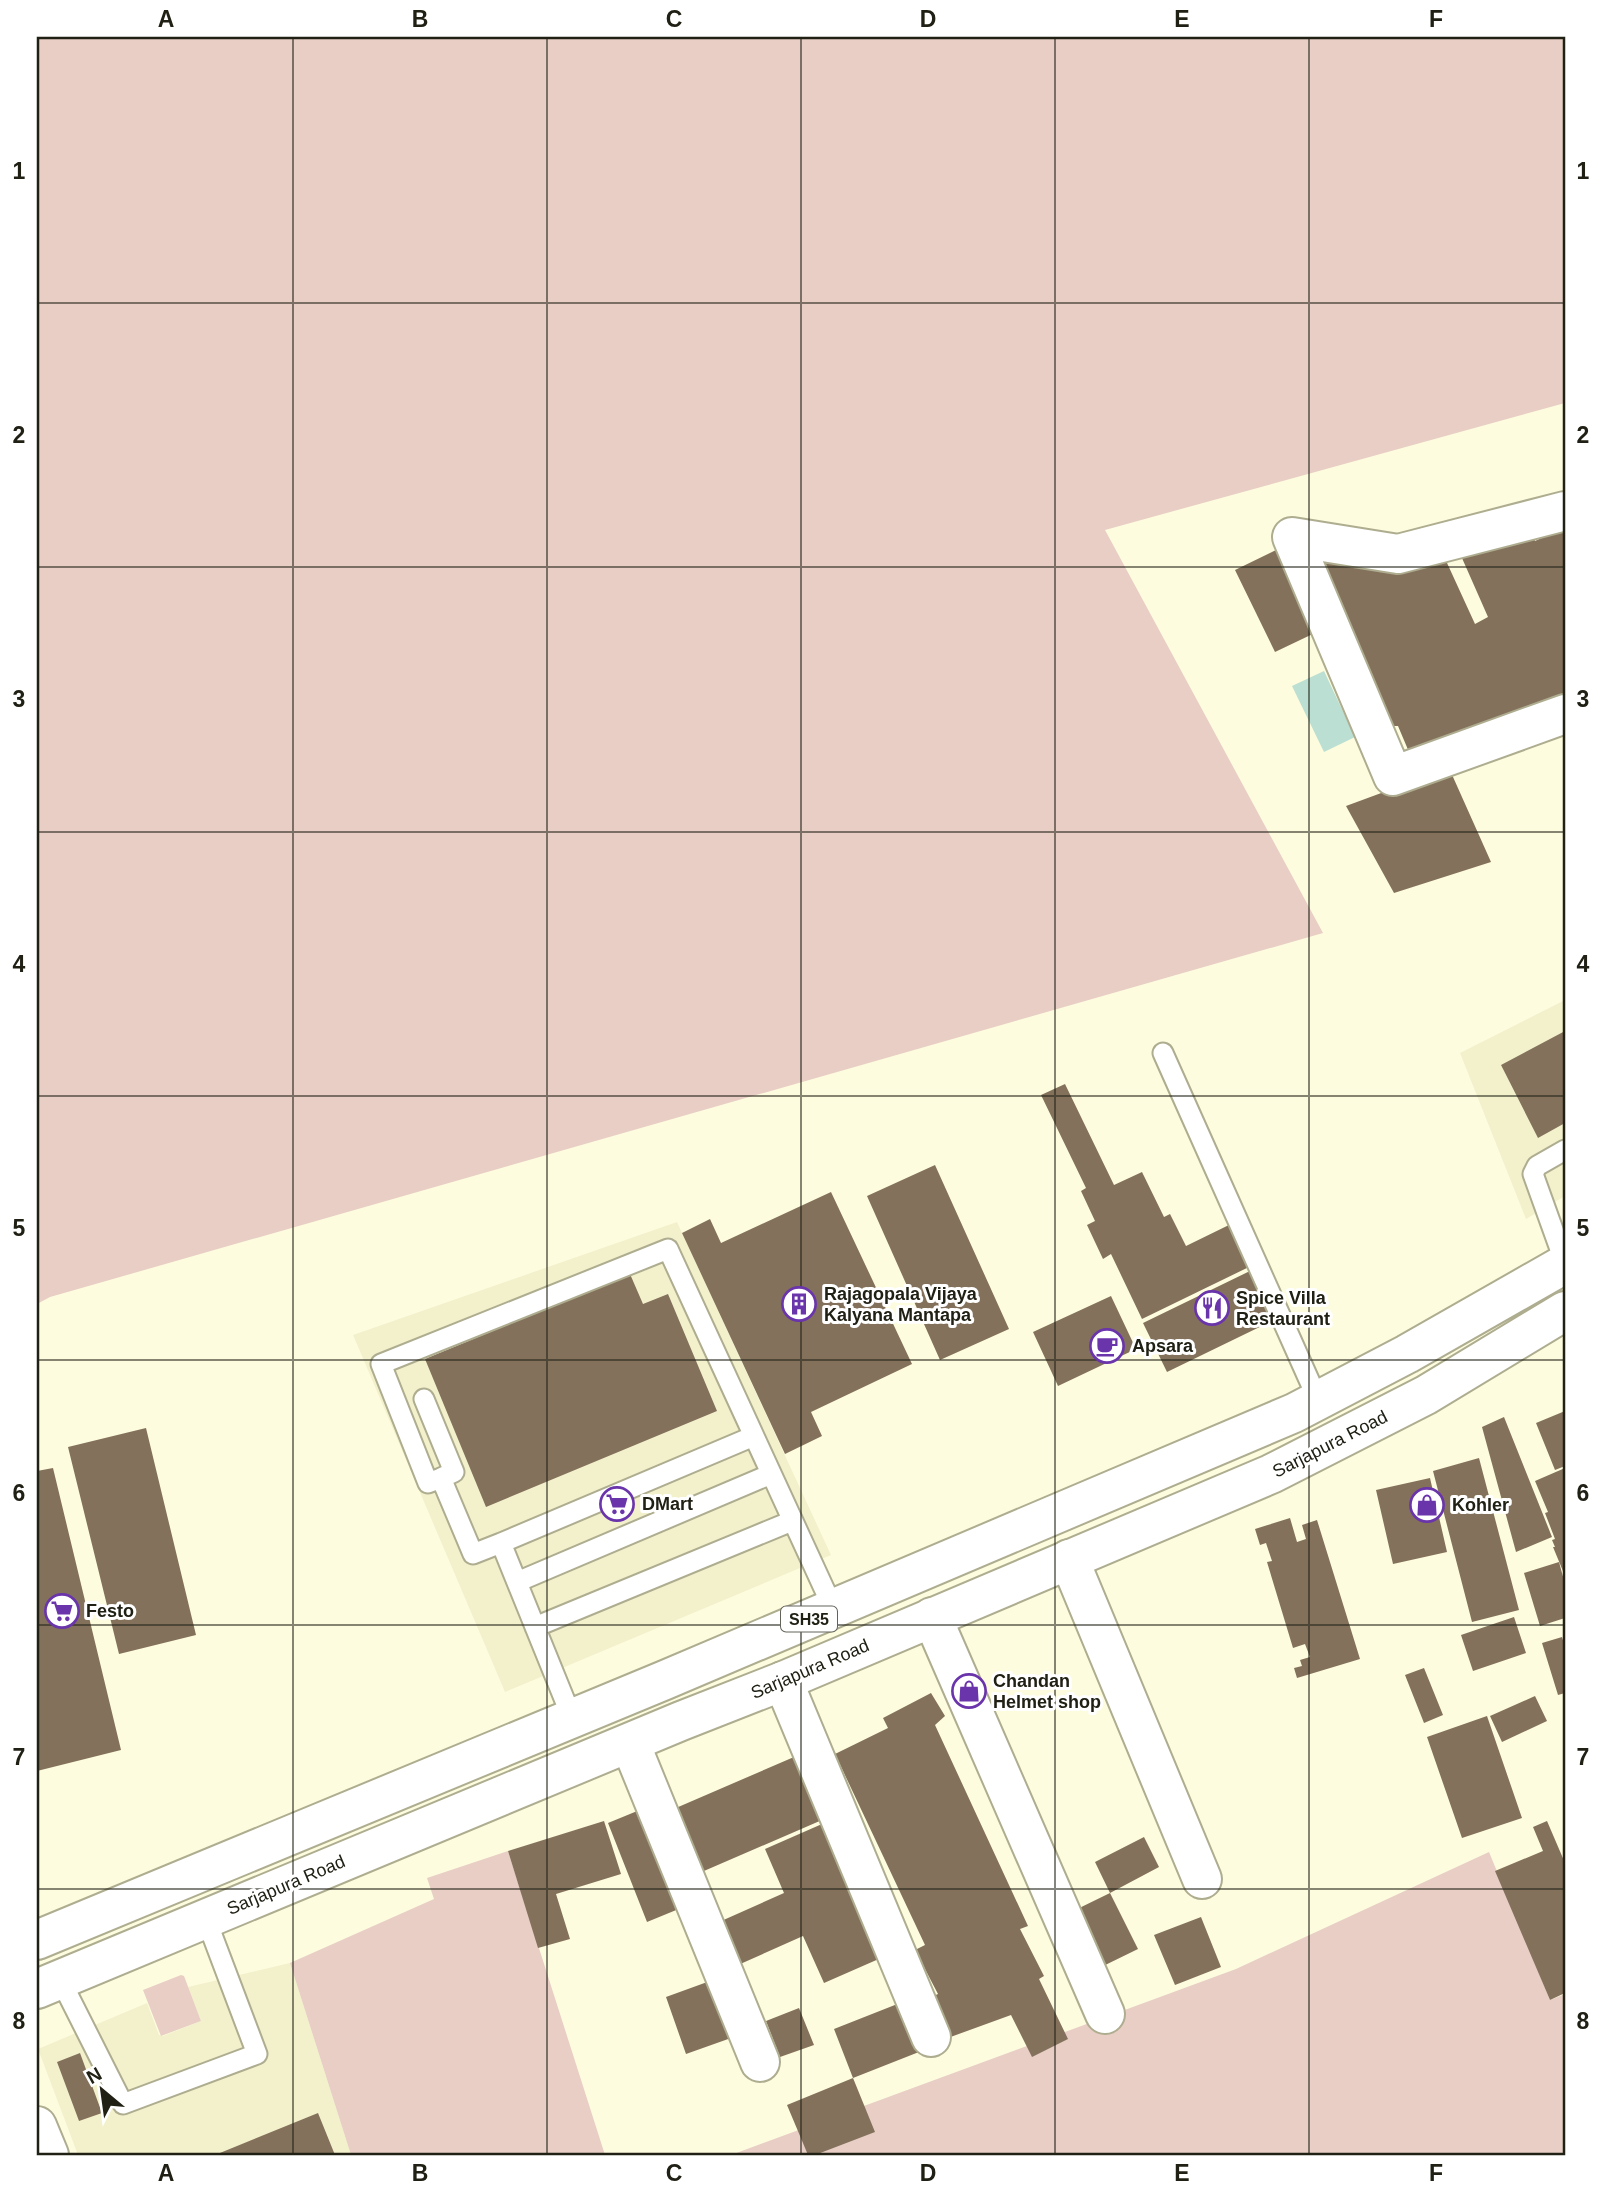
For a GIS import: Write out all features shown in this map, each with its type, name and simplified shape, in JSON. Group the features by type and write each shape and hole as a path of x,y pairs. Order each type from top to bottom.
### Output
{"main road":[{"path":"1565,511 1398,554 1293,537 1393,776 1565,714"},
{"name":"SH35","path":"37,1940 665,1680 1294,1413 1407,1354 1565,1264"},
{"name":"Sarjapura Road","path":"48,1984 783,1681 1271,1474 1426,1395 1565,1311"},
{"path":"1407,1354 1426,1395"},
{"path":"1069,1559 1202,1879"},
{"path":"932,1617 1105,2014"},
{"path":"665,1680 681,1721"},
{"path":"783,1681 931,2037"},
{"path":"629,1743 760,2062"},
{"path":"37,2126 49,2155"}],"lane":[{"path":"1163,1053 1318,1400"},
{"path":"1565,1150 1537,1166 1533,1174 1565,1264"},
{"path":"424,1399 454,1472 428,1483 381,1364 667,1249 833,1608"},
{"path":"440,1478 473,1554 754,1436"},
{"path":"517,1582 771,1474"},
{"path":"535,1627 792,1521"},
{"path":"501,1543 572,1718"},
{"path":"48,1984 123,2104 257,2054 206,1919"}],"shaded area":[{"path":"37,37 1565,37 1565,403 1105,530 1323,933 50,1297 37,1304"},
{"path":"1565,1000 1565,1196 1526,1219 1460,1053"},
{"name":"DMart","path":"677,1222 831,1555 505,1692 353,1335"},
{"path":"508,1851 605,2155 351,2155 290,1963 434,1899 427,1878"},
{"path":"1489,1852 1550,2000 1565,1994 1565,2155 731,2155 1236,1969"},
{"path":"290,1963 351,2155 78,2155 38,2049 147,2003 159,2035 163,2036 201,2021 188,1987"},
{"path":"184,1976 201,2021 161,2036 143,1990"}],"water":[{"path":"1324,671 1355,737 1324,752 1292,686"}],"building":[{"path":"1565,520 1565,695 1409,752 1398,726 1389,726 1323,565 1347,554 1356,557 1361,569 1385,559 1387,573 1442,552 1475,624 1488,617 1458,549 1532,533 1535,541 1548,535"},
{"path":"1278,549 1319,631 1275,652 1235,570"},
{"path":"1449,768 1491,862 1394,893 1346,806"},
{"path":"1565,1031 1565,1123 1538,1138 1501,1065"},
{"path":"1065,1084 1114,1185 1142,1172 1164,1217 1170,1214 1186,1246 1231,1224 1251,1266 1142,1319 1111,1254 1103,1259 1087,1225 1095,1221 1081,1191 1086,1188 1041,1095"},
{"path":"935,1165 1009,1329 940,1360 867,1196"},
{"name":"Rajagopala Vijaya Kalyana Mantapa","path":"831,1192 912,1364 811,1412 822,1436 785,1454 682,1233 710,1219 721,1243"},
{"path":"1252,1270 1276,1319 1167,1372 1143,1323"},
{"path":"630,1274 643,1304 668,1294 717,1411 486,1507 425,1359"},
{"path":"1111,1296 1136,1349 1058,1386 1033,1332"},
{"path":"1565,1411 1565,1466 1555,1470 1536,1423"},
{"path":"1504,1417 1552,1537 1516,1552 1482,1427"},
{"path":"146,1428 196,1635 119,1654 68,1447"},
{"path":"1479,1458 1519,1610 1472,1622 1433,1471"},
{"name":"Festo","path":"53,1468 121,1750 37,1771 37,1471"},
{"path":"1565,1468 1565,1576 1553,1547 1552,1540 1555,1539 1545,1513 1548,1512 1535,1481"},
{"path":"1430,1478 1447,1552 1393,1564 1376,1490"},
{"path":"1290,1518 1297,1542 1306,1539 1302,1525 1317,1520 1360,1659 1297,1678 1294,1668 1302,1666 1300,1660 1310,1657 1305,1644 1293,1648 1267,1562 1272,1561 1266,1543 1260,1545 1255,1529"},
{"path":"1559,1562 1565,1584 1565,1618 1540,1626 1524,1573"},
{"path":"1514,1617 1526,1653 1473,1671 1461,1635"},
{"path":"1562,1637 1565,1647 1565,1693 1558,1695 1542,1643"},
{"path":"1424,1668 1443,1715 1424,1723 1405,1675"},
{"path":"931,1693 945,1716 935,1725 1028,1926 1020,1929 1044,1976 1039,1979 1068,2039 1032,2057 1011,2015 945,2039 929,1998 938,1994 915,1950 925,1945 835,1754 888,1728 883,1718"},
{"path":"1535,1696 1547,1721 1502,1742 1490,1716"},
{"path":"1487,1716 1522,1818 1462,1838 1427,1737"},
{"path":"794,1757 822,1820 697,1874 669,1811"},
{"path":"647,1807 686,1906 647,1922 608,1823"},
{"path":"604,1821 621,1874 556,1894 570,1939 538,1948 508,1851"},
{"path":"1547,1821 1565,1863 1565,1993 1550,2000 1495,1871 1543,1851 1533,1827"},
{"path":"822,1824 881,1958 824,1983 803,1936 738,1965 719,1922 784,1893 765,1849"},
{"path":"1144,1837 1159,1867 1110,1893 1095,1862"},
{"path":"1110,1893 1138,1949 1095,1970 1067,1914"},
{"path":"1201,1917 1221,1967 1175,1985 1154,1935"},
{"path":"710,1981 731,2038 686,2054 666,1997"},
{"path":"905,2001 924,2050 853,2078 834,2029"},
{"path":"799,2008 814,2045 780,2057 766,2021"},
{"path":"80,2053 102,2113 79,2121 57,2062"},
{"path":"853,2078 875,2132 815,2155 808,2155 787,2105"},
{"path":"318,2113 335,2155 215,2155"}],"place":[{"name":"Rajagopala Vijaya Kalyana Mantapa","path":"799,1304"},
{"name":"Spice Villa Restaurant","path":"1212,1308"},
{"name":"Apsara","path":"1107,1346"},
{"name":"DMart","path":"617,1504"},
{"name":"Kohler","path":"1427,1505"},
{"name":"Festo","path":"62,1611"},
{"name":"Chandan Helmet shop","path":"969,1691"}]}
